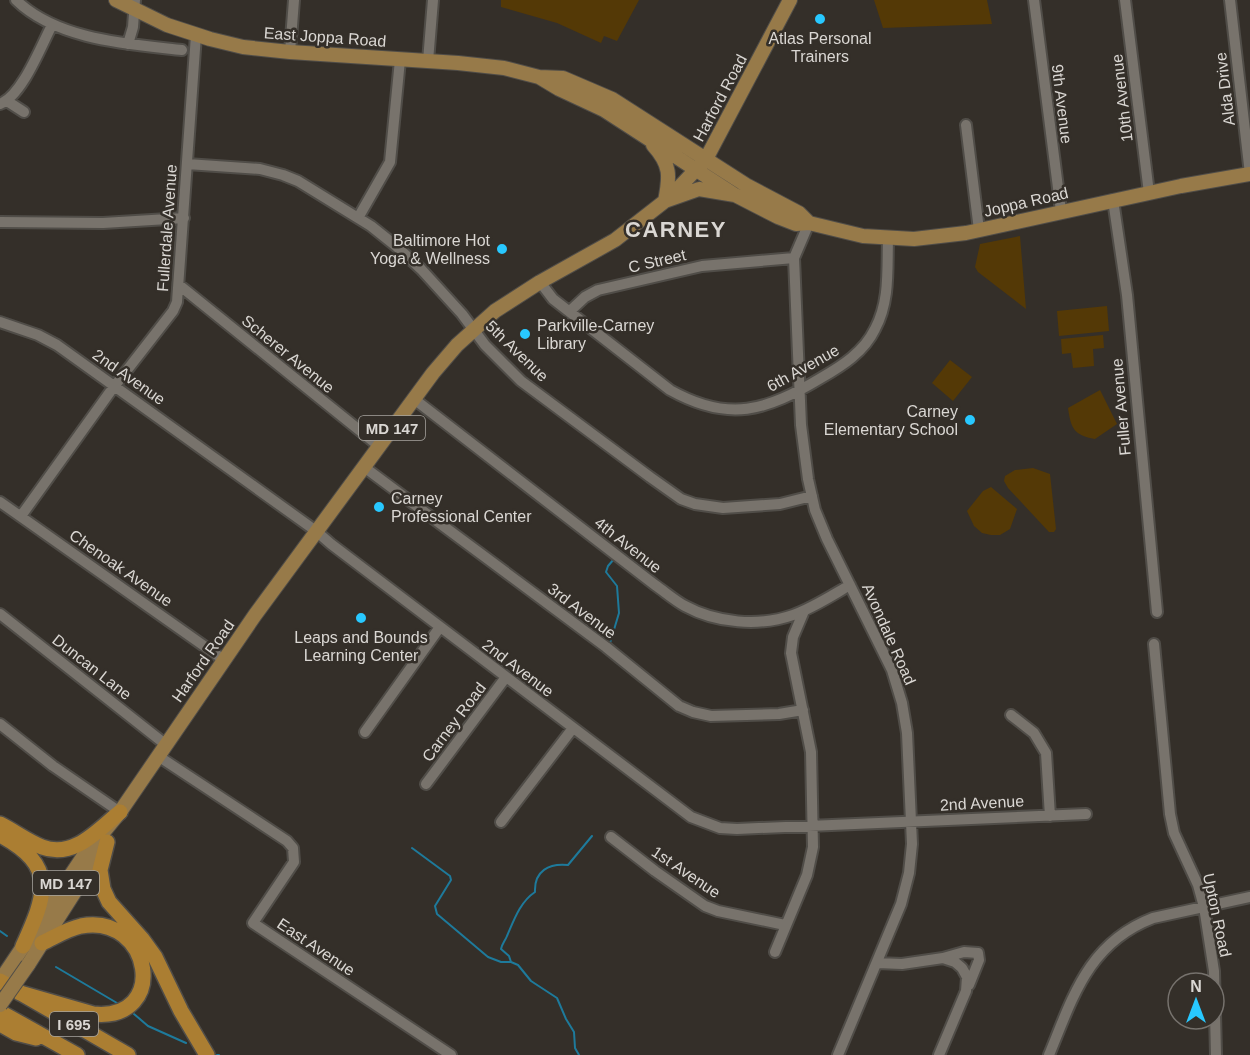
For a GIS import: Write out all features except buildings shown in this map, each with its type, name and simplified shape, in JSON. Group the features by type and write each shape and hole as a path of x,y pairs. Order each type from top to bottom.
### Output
{"highway":[{"path":"0,824 42,847 65,849 82,843 120,812"},
{"path":"0,836 22,849 35,863 40,872 43,887 40,906 22,956"},
{"path":"106,842 100,870 103,889 109,902 155,957 207,1055"},
{"path":"20,993 93,1014 105,1015 126,1008 139,992 143,976 139,953 131,942 114,931 104,927 82,926 42,943"},
{"name":"I 695","path":"0,981 128,1055"},
{"name":"I 695","path":"0,1012 77,1055"},
{"path":"0,1024 16,1033 60,1045"}],"main road":[{"name":"East Joppa Road","path":"116,0 135,5 167,25 235,45 290,52 504,68 539,77 563,78 612,99 701,164"},
{"name":"Harford Road","path":"665,201 701,164 790,0"},
{"name":"East Joppa Road","path":"539,77 701,164"},
{"path":"644,135 668,166 669,182 665,201"},
{"name":"Joppa Road","path":"701,164 735,195 796,224 809,223 845,233 888,239 936,237 979,230 1113,200 1250,174"},
{"name":"Joppa Road","path":"701,164 799,213 809,223"},
{"path":"665,201 699,189 735,195"},
{"name":"MD 147","path":"316,531 445,358 472,330 495,311 540,282 615,240 665,201"},
{"name":"Harford Road","path":"0,1005 22,956 83,857 120,812 316,531"},
{"name":"Harford Road","path":"0,981 22,956 42,943 106,842 120,812"}],"street":[{"path":"16,0 36,17 52,25 128,44 182,50"},
{"path":"290,52 294,0"},
{"path":"428,62 433,0"},
{"name":"9th Avenue","path":"1034,0 1061,211"},
{"name":"10th Avenue","path":"1125,0 1149,193"},
{"name":"Alda Drive","path":"1230,0 1250,174"},
{"path":"128,44 133,27 135,5"},
{"path":"24,112 4,102 19,87 52,25"},
{"name":"Fullerdale Avenue","path":"21,516 172,312 177,302 196,34"},
{"path":"358,218 390,162 399,60"},
{"path":"966,125 979,230"},
{"name":"5th Avenue","path":"188,164 260,169 284,175 298,181 384,235 421,269 462,314 485,345 521,381 681,499 694,504 723,508 780,504 812,496"},
{"name":"Fuller Avenue","path":"1113,200 1127,295 1157,612"},
{"path":"0,222 103,222 184,218"},
{"name":"Avondale Road","path":"809,223 794,258 802,443 812,496 827,539 892,670 902,703 907,734 911,822 911,859 906,887 838,1055"},
{"name":"6th Avenue","path":"540,282 545,291 670,390 698,403 723,409 754,409 777,402 799,391 853,358 871,336 886,298 888,239"},
{"name":"C Street","path":"570,311 585,297 598,290 685,269 714,264 794,258"},
{"name":"Scherer Avenue","path":"179,285 379,446"},
{"name":"2nd Avenue","path":"0,322 38,335 57,345 116,386 316,531 691,817 706,824 737,829 1086,814"},
{"name":"4th Avenue","path":"414,399 684,605 718,618 755,622 775,620 804,611 850,585"},
{"name":"3rd Avenue","path":"364,467 606,647 679,706 711,716 780,714 803,710"},
{"name":"Chenoak Avenue","path":"0,502 224,660"},
{"path":"775,952 807,876 813,847 811,752 791,649 804,611"},
{"name":"Duncan Lane","path":"0,614 162,750"},
{"path":"365,732 440,627"},
{"name":"Upton Road","path":"1154,644 1170,814 1178,842 1198,885 1214,970 1216,1055"},
{"name":"Carney Road","path":"426,784 506,677"},
{"path":"1011,715 1034,733 1046,753 1050,816"},
{"path":"0,724 53,766 120,812"},
{"path":"501,822 573,728"},
{"name":"East Avenue","path":"162,750 287,841 292,848 294,862 254,923 451,1055"},
{"name":"1st Avenue","path":"611,837 705,906 718,911 785,925"},
{"path":"1049,1055 1083,975 1096,957 1128,930 1140,923 1162,916 1250,897"},
{"path":"877,963 902,964 943,958 964,952 978,953 980,960 939,1055"},
{"path":"943,958 955,962 962,968 967,977 966,991"}],"shaded area":[{"path":"501,0 639,0 617,41 604,36 601,43 557,23 501,7"},
{"path":"874,0 987,0 992,24 883,28"},
{"path":"1020,236 1026,309 978,272 975,267 980,244"},
{"path":"1107,306 1109,331 1059,336 1057,311"},
{"path":"1103,335 1104,348 1093,349 1094,366 1073,368 1071,353 1062,354 1061,339"},
{"path":"950,360 972,377 953,401 932,383"},
{"path":"1100,390 1117,424 1095,439 1075,430 1068,408"},
{"path":"1033,468 1050,474 1056,529 1054,532 1049,532 1004,481 1005,476 1015,470"},
{"path":"991,487 1017,509 1010,529 1000,535 982,533 974,526 967,511 983,491"}],"waterway":[{"path":"610,643 619,613 617,586 606,572 614,559"},
{"path":"511,962 501,947 521,906 535,892 535,885 540,874 555,865 568,865 592,836"},
{"path":"412,848 450,876 451,880 435,906 437,914 488,957 518,965 531,981 557,998 574,1032 575,1048 579,1055"},
{"path":"0,931 7,936"},
{"path":"56,967 117,1003"},
{"path":"134,1014 148,1026 186,1043"}],"place":[{"name":"Atlas Personal Trainers","path":"820,19"},
{"name":"Baltimore Hot Yoga & Wellness","path":"502,249"},
{"name":"Parkville-Carney Library","path":"525,334"},
{"name":"Carney Elementary School","path":"970,420"},
{"name":"Carney Professional Center","path":"379,507"},
{"name":"Leaps and Bounds Learning Center","path":"361,618"}],"district":[{"name":"CARNEY","path":"676,229"}]}
